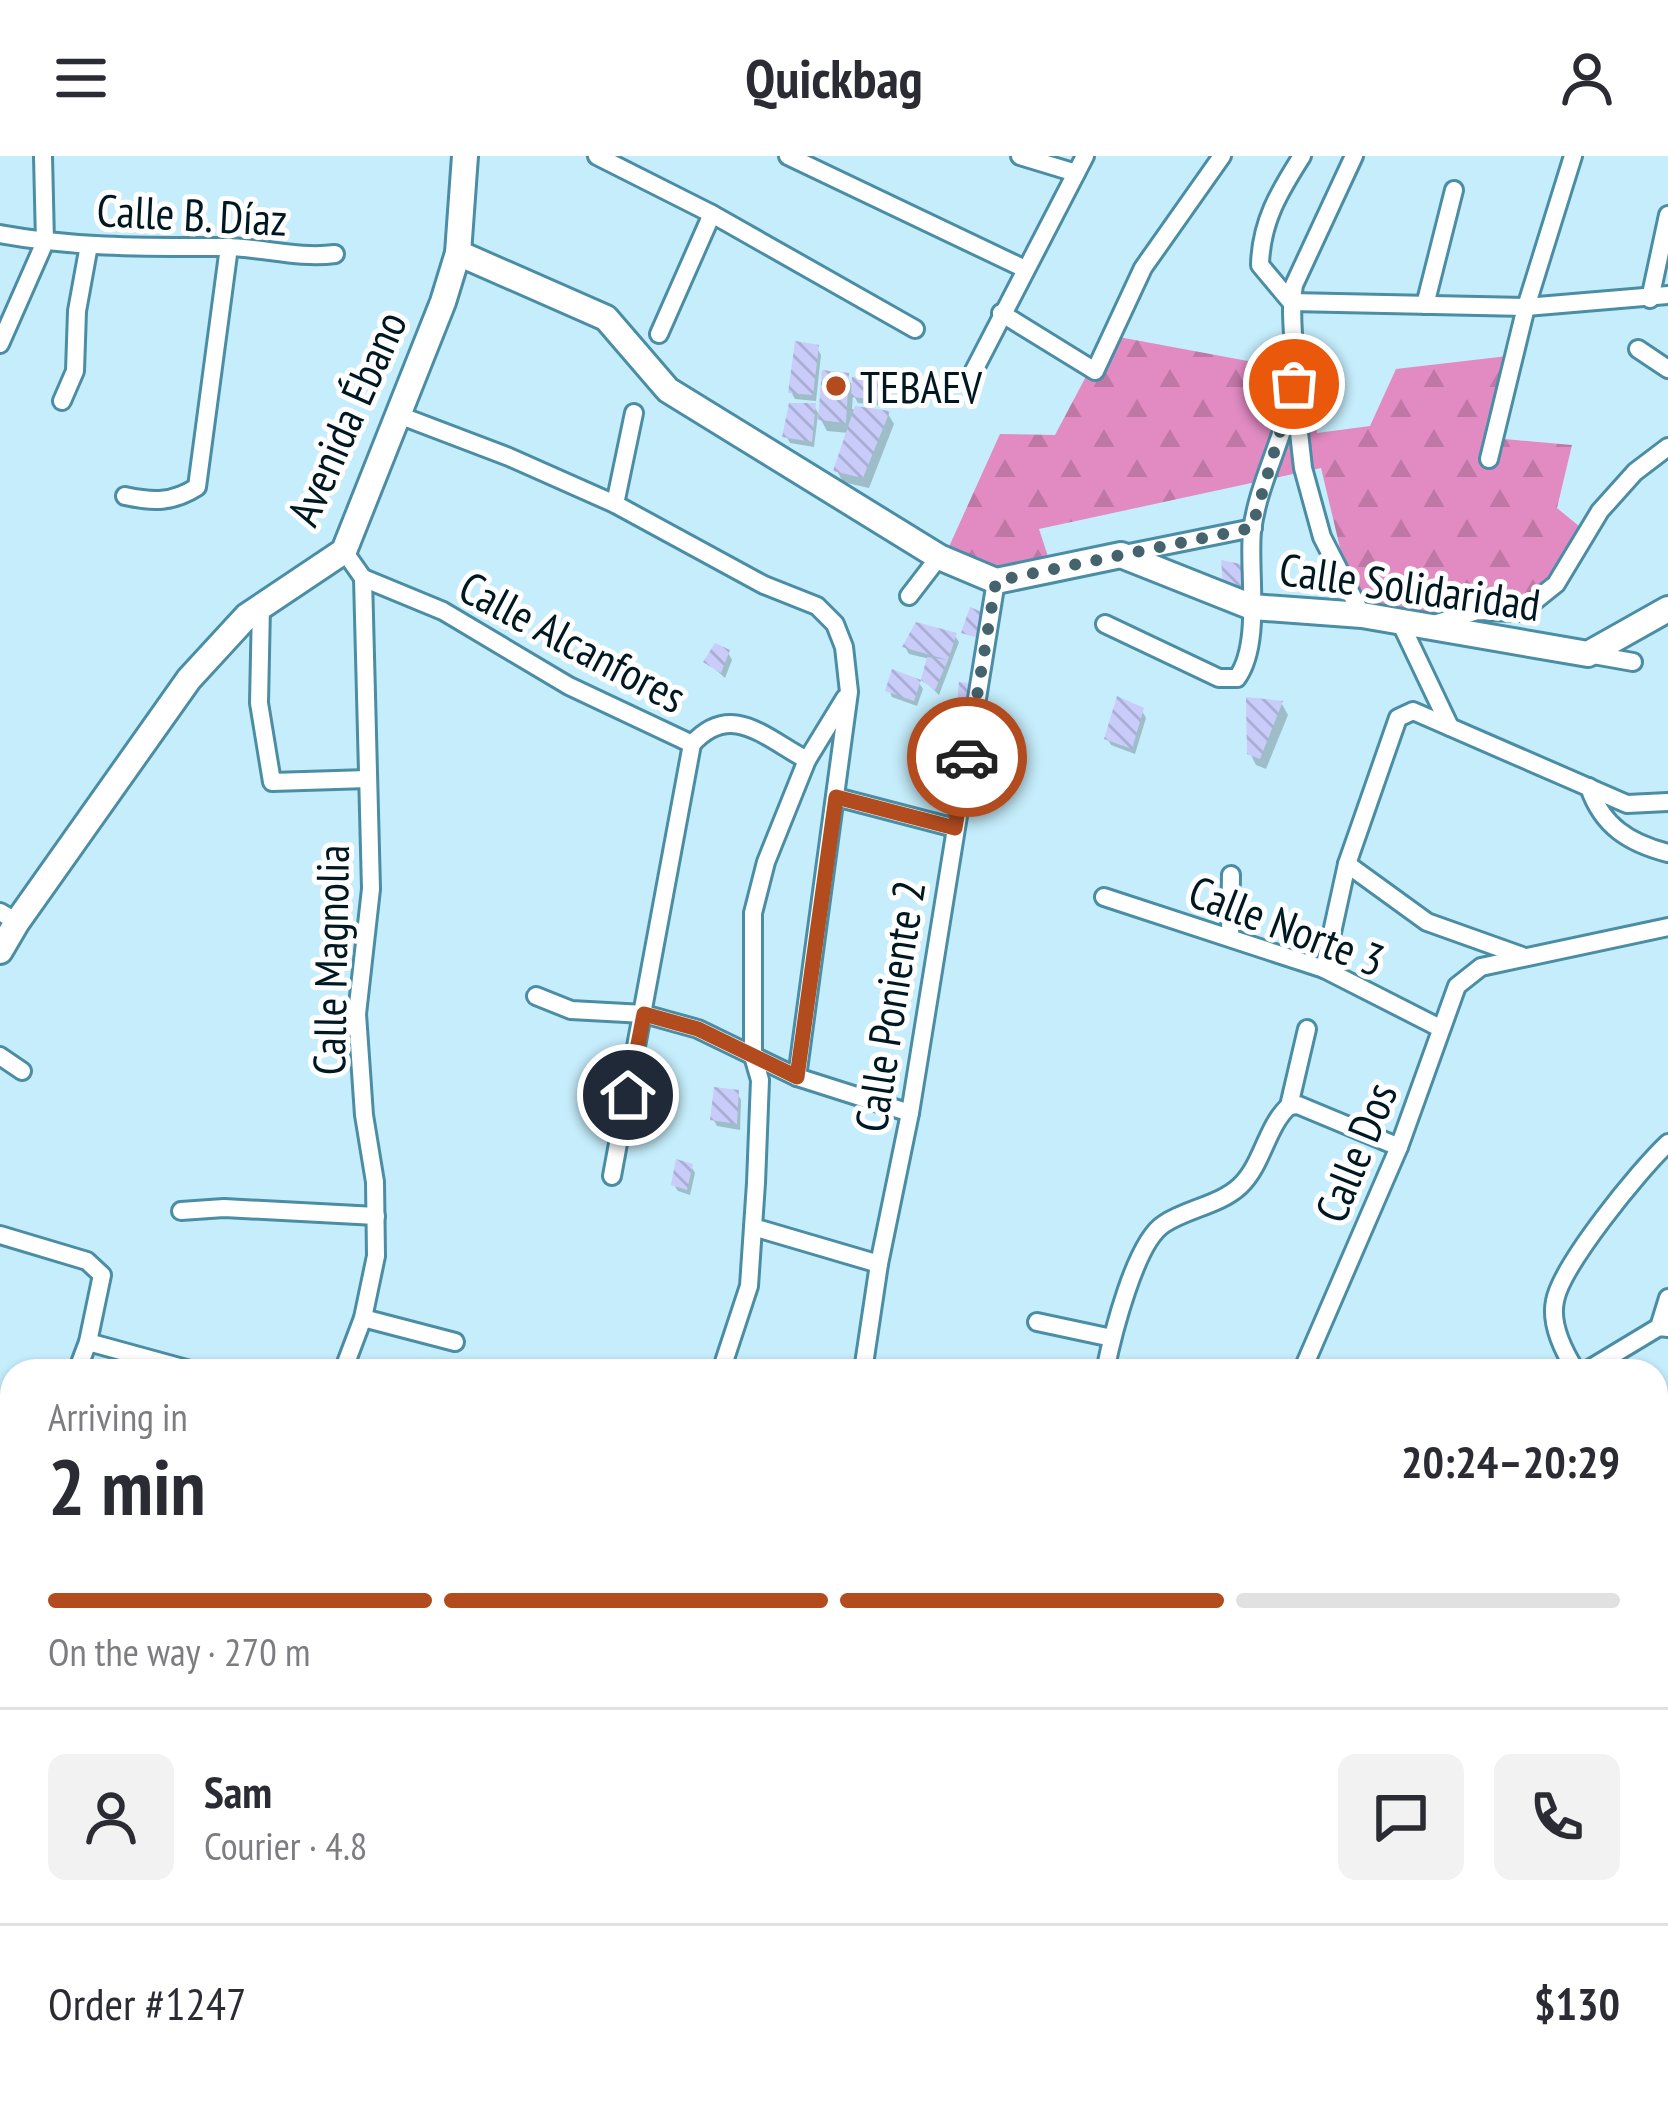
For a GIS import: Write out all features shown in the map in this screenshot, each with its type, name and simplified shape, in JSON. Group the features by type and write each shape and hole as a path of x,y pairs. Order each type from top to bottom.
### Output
{"main road":[{"name":"Avenida Ébano","path":"0,951 8,917 189,679 261,606 344,551 443,302 458,253 465,156"},
{"path":"458,253 606,318 668,390 939,557 996,581 1121,555"},
{"name":"Calle Solidaridad","path":"1121,555 1252,607 1361,615 1588,654 1668,609"}],"street":[{"path":"0,344 45,242 43,156"},
{"path":"597,156 712,214 915,328"},
{"path":"788,156 1024,269"},
{"path":"1020,156 1076,173"},
{"path":"968,382 1085,156"},
{"path":"1001,313 1095,371 1143,268 1222,156"},
{"path":"1302,156 1261,232 1260,265 1291,302 1526,307 1659,297 1668,215"},
{"path":"1354,156 1300,267 1291,302 1304,468 1322,537 1361,615"},
{"path":"1489,458 1526,307 1573,156"},
{"path":"1425,304 1454,190"},
{"path":"659,334 712,214"},
{"name":"Calle B. Díaz","path":"0,234 89,245 335,254"},
{"path":"62,401 76,371 77,310 89,245"},
{"path":"125,496 154,502 179,498 196,487 229,247"},
{"path":"1638,349 1668,369"},
{"path":"1105,624 1220,678 1238,678 1244,668 1252,607 1252,528 1294,384"},
{"path":"615,504 634,413"},
{"path":"396,415 509,457 615,504 764,585 817,606 835,624 844,647 849,692 797,1077"},
{"path":"1428,626 1478,611 1520,612 1556,584 1600,511 1635,472 1668,447"},
{"path":"1121,555 1252,528"},
{"path":"344,551 363,578"},
{"path":"909,596 939,557"},
{"name":"Calle Alcanfores","path":"363,578 443,611 568,686 692,744 709,725 729,721 807,760"},
{"name":"Calle Magnolia","path":"348,1359 363,1318 376,1256 357,1014 371,889 363,578"},
{"name":"Calle Poniente 2","path":"865,1359 996,581"},
{"path":"261,606 259,703 272,782 368,779"},
{"path":"1400,622 1450,727"},
{"path":"1588,654 1633,662"},
{"path":"725,1359 748,1286 753,1227 760,1080 753,1056 753,913 766,862 807,760 849,692"},
{"path":"1324,968 1347,864 1397,718 1413,711 1627,804 1668,802"},
{"path":"612,1175 692,744"},
{"path":"1588,787 1598,812 1633,844 1668,854"},
{"path":"836,797 955,828"},
{"path":"1347,864 1427,922 1526,958 1668,928"},
{"path":"1229,936 1231,875"},
{"name":"Calle Norte 3","path":"1104,897 1324,968 1440,1028"},
{"name":"Calle Dos","path":"1307,1359 1400,1147 1457,986 1480,967 1526,958"},
{"path":"536,996 571,1010 644,1014 698,1029 797,1077 910,1112"},
{"path":"1108,1359 1147,1240 1163,1224 1239,1188 1289,1106 1307,1029"},
{"path":"0,1055 22,1071"},
{"path":"1289,1106 1298,1105 1400,1147"},
{"path":"1569,1359 1553,1305 1564,1274 1668,1143"},
{"path":"181,1210 376,1216"},
{"path":"753,1227 879,1264"},
{"path":"0,1235 88,1261 102,1275 82,1359"},
{"path":"1607,1359 1664,1327 1668,1298"},
{"path":"363,1318 455,1342"},
{"path":"1037,1322 1112,1339"},
{"path":"88,1342 150,1359"}],"green space":[{"path":"1108,335 1312,373 1317,433 1370,426 1396,369 1525,354 1493,438 1572,445 1557,508 1585,531 1526,608 1439,622 1351,594 1321,468 1039,529 1054,575 1019,582 948,549 1000,434 1055,435"}],"building":[{"path":"795,341 819,345 813,395 788,393"},
{"path":"822,370 849,373 846,423 818,420"},
{"path":"852,377 885,381 883,400 851,397"},
{"path":"789,403 816,403 812,442 782,437"},
{"path":"855,406 890,411 863,478 833,471"},
{"path":"1221,560 1241,564 1244,587 1223,584"},
{"path":"970,607 991,616 983,639 961,633"},
{"path":"916,622 957,633 948,660 902,647"},
{"path":"715,643 730,650 721,673 703,662"},
{"path":"927,657 948,660 935,690 921,680"},
{"path":"892,669 921,680 914,701 885,691"},
{"path":"959,682 979,684 972,726 955,724"},
{"path":"1117,696 1144,708 1132,749 1104,739"},
{"path":"1246,697 1283,701 1260,759 1247,754"},
{"path":"714,1087 739,1090 737,1124 710,1120"},
{"path":"676,1159 693,1164 687,1190 671,1185"}],"way so far":[{"path":"967,757 996,581 1252,528 1294,384"}],"place":[{"name":"TEBAEV","path":"836,386"}],"route":[{"path":"628,1095 644,1014 698,1029 797,1077 836,797 955,828 967,757"}]}
